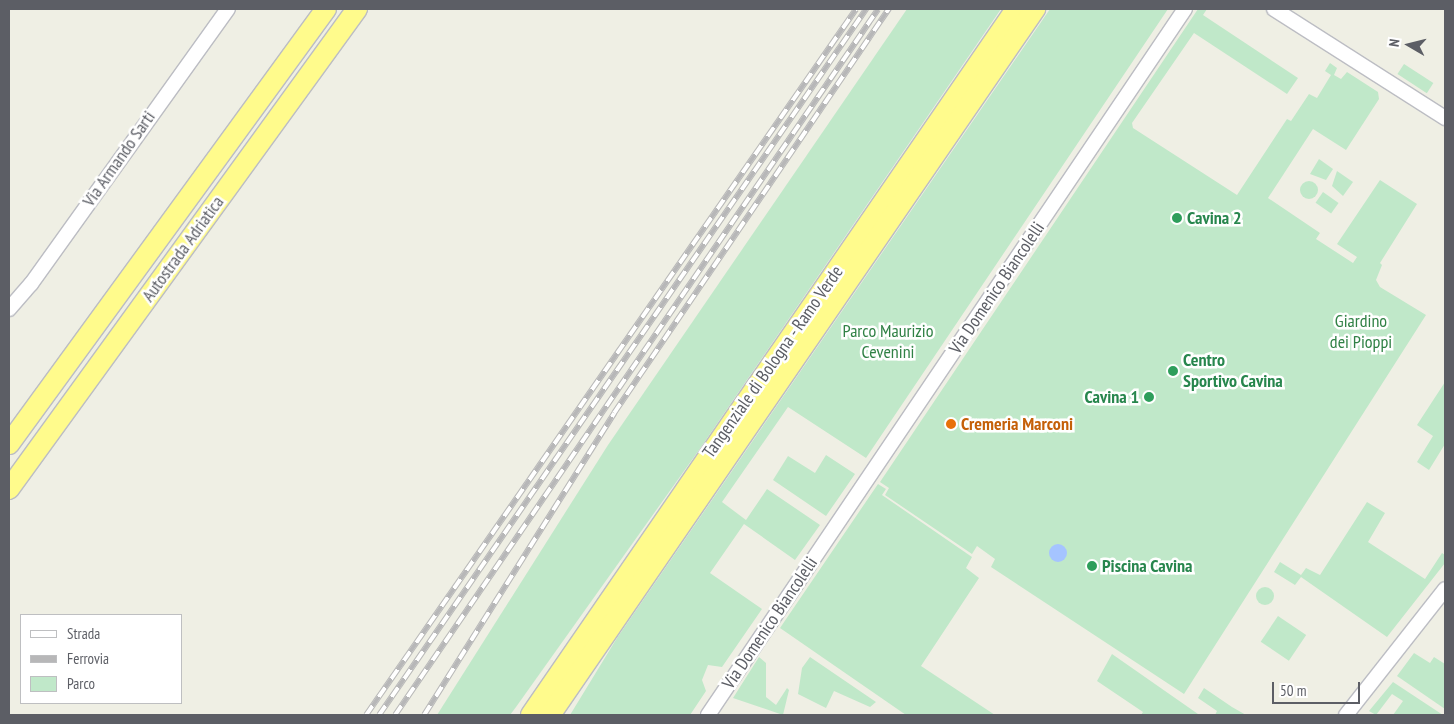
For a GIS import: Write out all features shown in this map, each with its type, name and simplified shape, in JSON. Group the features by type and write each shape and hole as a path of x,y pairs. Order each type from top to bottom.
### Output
{"highway":[{"name":"Autostrada Adriatica","path":"9,444 326,9"},
{"name":"Autostrada Adriatica","path":"9,489 357,9"},
{"name":"Tangenziale di Bologna - Ramo Verde","path":"531,715 1016,9"},
{"name":"Tangenziale di Bologna - Ramo Verde","path":"550,715 1035,9"},
{"path":"517,715 619,586"},
{"path":"560,715 620,613"}],"street":[{"name":"Via Armando Sarti","path":"9,309 31,284 228,9"},
{"name":"Via Domenico Biancolelli","path":"708,715 1185,9"},
{"path":"1274,9 1445,118"},
{"path":"1346,715 1445,589"}],"green space":[{"path":"907,9 1001,9 699,450 510,715 437,715 608,445"},
{"name":"Parco Maurizio Cevenini","path":"1050,9 1168,9 866,458 788,407 722,502 746,520 767,489 820,525 795,560 744,524 710,573 762,609 722,667 708,665 702,680 706,691 690,715 570,715 617,638"},
{"name":"Centro Sportivo Cavina","path":"1198,9 1207,9 1203,15 1298,78 1287,94 1194,33 1132,123 1133,128 1237,195 1287,119 1291,121 1309,94 1317,98 1331,75 1325,71 1330,63 1337,68 1334,75 1341,79 1347,72 1378,92 1379,99 1346,150 1313,129 1268,198 1320,233 1316,239 1353,263 1357,257 1337,244 1380,180 1417,204 1380,263 1382,265 1376,280 1380,287 1426,315 1184,694 991,567 995,559 977,546 972,554 885,495 889,488 880,482"},
{"path":"1404,64 1433,83 1427,93 1397,74"},
{"path":"1319,159 1333,169 1326,180 1310,174"},
{"path":"1337,171 1353,182 1343,196 1332,186"},
{"path":"1309,181 1315,184 1318,190 1315,196 1309,199 1303,196 1300,190 1303,184"},
{"path":"1323,192 1339,203 1331,214 1316,203"},
{"path":"1445,382 1445,444 1429,470 1417,462 1433,436 1417,425"},
{"path":"826,455 855,474 826,516 773,480 788,456 815,473"},
{"path":"878,484 886,489 882,495 972,557 966,568 979,578 921,666 995,715 906,715 780,628"},
{"path":"1367,502 1385,513 1368,542 1425,579 1442,553 1445,555 1445,563 1387,637 1301,577 1295,585 1274,572 1280,562 1301,575 1306,568 1320,575"},
{"path":"1261,587 1269,587 1274,592 1272,603 1261,605 1256,600 1256,592"},
{"path":"1278,616 1306,635 1289,661 1261,642"},
{"path":"1414,653 1430,663 1434,657 1445,664 1445,709 1397,676"},
{"path":"1112,654 1198,714 1141,715 1143,712 1097,681"},
{"path":"759,657 766,663 766,697 776,705 787,688 789,690 783,715 733,698"},
{"path":"810,657 876,702 870,707 834,691 826,708 798,694 802,668"},
{"path":"1393,682 1443,715 1393,715 1403,701 1392,694 1376,715 1369,711"},
{"path":"1204,688 1246,715 1215,715 1217,711 1198,698"}],"water":[{"path":"1058,544 1064,547 1067,553 1064,559 1058,562 1052,559 1049,553 1052,547"}],"railway":[{"path":"366,715 856,9"},
{"path":"379,715 866,9"},
{"path":"395,715 878,9"},
{"path":"424,715 614,413 889,9"}],"place":[{"name":"Cavina 2","path":"1177,218"},
{"name":"Centro Sportivo Cavina","path":"1173,371"},
{"name":"Cavina 1","path":"1149,397"},
{"name":"Cremeria Marconi","path":"951,424"},
{"name":"Piscina Cavina","path":"1092,566"}],"park label":[{"name":"Giardino dei Pioppi","path":"1361,332"}]}
